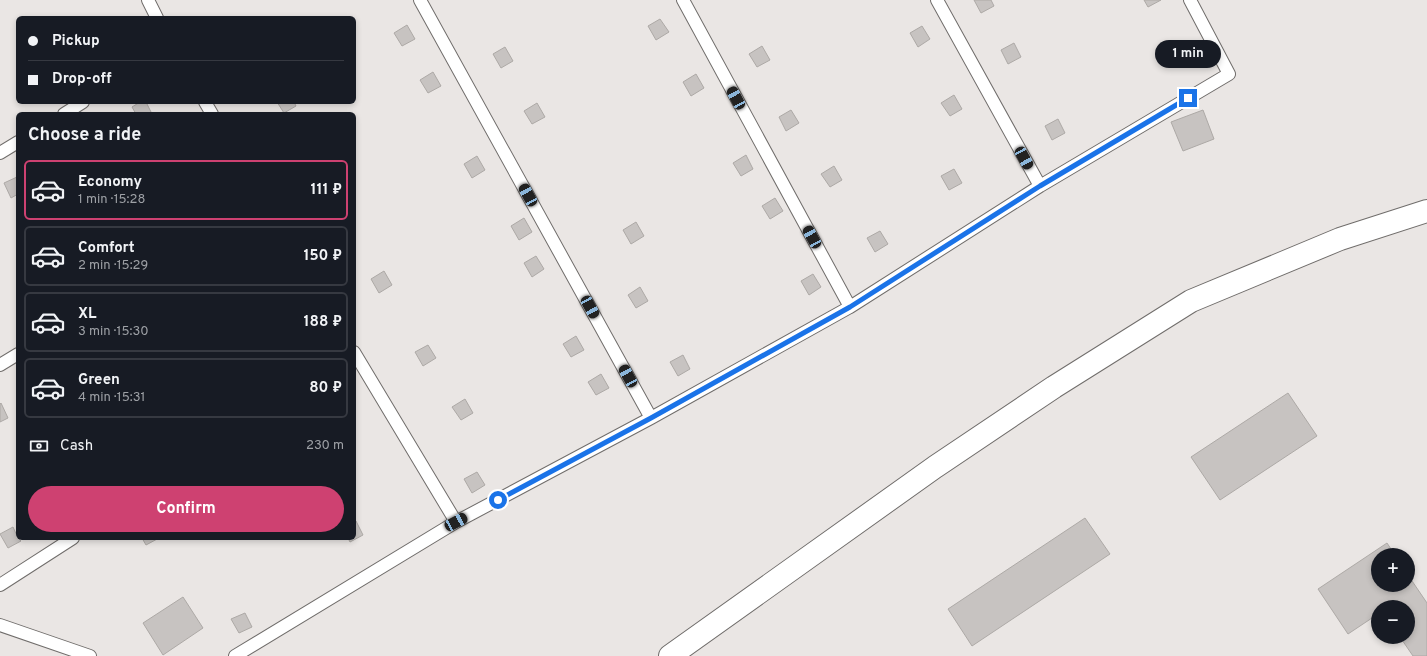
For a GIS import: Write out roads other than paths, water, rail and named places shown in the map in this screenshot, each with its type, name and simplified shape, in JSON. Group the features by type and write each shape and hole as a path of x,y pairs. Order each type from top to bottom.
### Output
{"street":[{"path":"670,656 934,467 1054,387 1191,301 1340,239 1427,211"}],"lane":[{"path":"148,0 156,16"},
{"path":"420,0 651,418"},
{"path":"683,0 850,307"},
{"path":"937,0 1040,186"},
{"path":"235,656 456,522 651,418 850,307 1040,186 1229,74 1190,0"},
{"path":"67,112 80,104"},
{"path":"0,153 16,143"},
{"path":"0,366 16,355"},
{"path":"356,357 456,522"},
{"path":"0,585 70,540"},
{"path":"0,625 90,656"}]}
